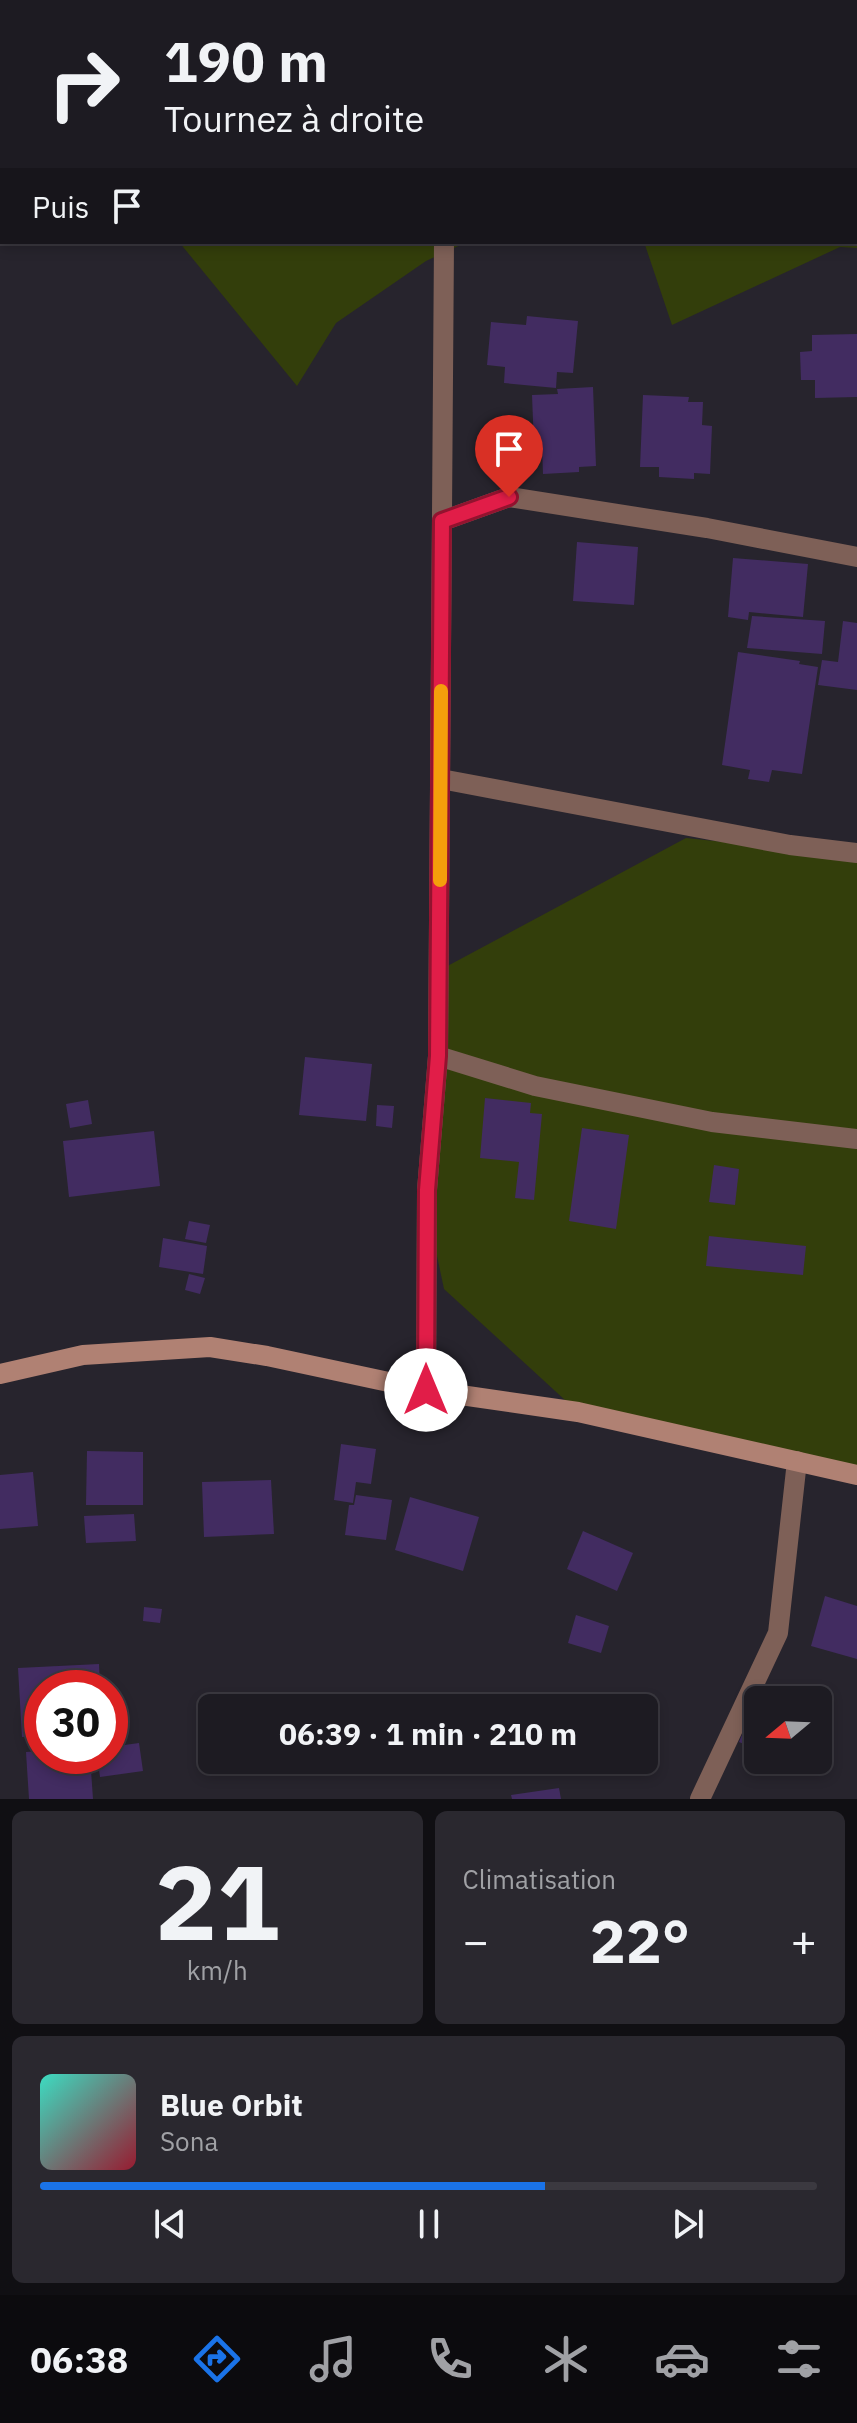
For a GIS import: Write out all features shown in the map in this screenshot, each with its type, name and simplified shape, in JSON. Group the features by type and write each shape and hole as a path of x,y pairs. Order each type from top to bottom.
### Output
{"main road":[{"path":"0,1374 83,1355 210,1347 426,1390 578,1412 857,1475"}],"street":[{"path":"426,1390 427,1190 438,1056 444,244"},
{"path":"442,521 509,497 707,528 857,557"},
{"path":"441,779 790,845 857,853"},
{"path":"438,1056 535,1086 712,1122 857,1139"},
{"path":"700,1799 778,1633 797,1461"}],"green space":[{"path":"181,244 463,244 426,261 336,323 297,386"},
{"path":"645,244 857,244 857,248 840,247 672,325"},
{"path":"686,838 857,856 857,1475 578,1412 444,1289 424,1194 440,970"}],"building":[{"path":"527,316 578,321 573,373 557,372 556,388 504,383 505,367 487,365 491,322 526,325"},
{"path":"857,334 857,397 815,398 815,380 801,380 800,352 812,351 812,335"},
{"path":"593,387 596,466 579,467 579,472 543,474 542,446 534,446 532,395 558,394 557,389"},
{"path":"643,395 689,397 688,402 703,402 702,425 712,426 710,474 694,473 694,479 659,477 659,467 640,467"},
{"path":"577,542 638,547 634,605 573,601"},
{"path":"733,558 808,564 803,617 749,612 748,620 728,617"},
{"path":"752,616 825,621 822,654 747,648"},
{"path":"843,621 857,623 857,690 818,685 822,660 838,662"},
{"path":"738,652 800,661 799,664 818,667 802,774 772,770 769,782 748,779 750,770 722,765"},
{"path":"305,1057 372,1064 366,1121 299,1115"},
{"path":"485,1098 531,1103 530,1113 542,1114 534,1200 515,1198 519,1162 480,1158"},
{"path":"88,1100 92,1124 70,1128 66,1104"},
{"path":"377,1105 394,1106 392,1128 376,1126"},
{"path":"582,1128 629,1135 616,1229 569,1221"},
{"path":"154,1131 160,1186 69,1197 63,1141"},
{"path":"714,1165 739,1169 735,1205 709,1202"},
{"path":"189,1221 210,1225 206,1243 185,1239"},
{"path":"709,1236 806,1246 803,1275 706,1266"},
{"path":"163,1238 207,1246 203,1274 159,1267"},
{"path":"189,1274 205,1278 200,1294 185,1290"},
{"path":"341,1444 376,1449 371,1484 356,1482 353,1503 334,1500"},
{"path":"87,1451 143,1452 143,1505 86,1505"},
{"path":"33,1472 38,1526 0,1529 0,1475"},
{"path":"271,1480 274,1534 204,1537 202,1482"},
{"path":"356,1495 392,1500 386,1540 345,1535 349,1505 354,1505"},
{"path":"410,1497 479,1517 463,1571 395,1550"},
{"path":"134,1514 136,1541 86,1543 84,1516"},
{"path":"583,1531 633,1553 617,1591 567,1569"},
{"path":"825,1596 857,1606 857,1659 811,1646"},
{"path":"144,1607 162,1609 160,1623 143,1621"},
{"path":"576,1615 609,1626 601,1653 568,1643"},
{"path":"99,1664 99,1670 24,1670 22,1737 18,1668"},
{"path":"139,1743 143,1771 128,1773 128,1745"},
{"path":"27,1774 91,1774 93,1799 29,1799"},
{"path":"559,1788 561,1799 512,1799 511,1795"}],"slow traffic":[{"path":"440,880 441,691"}],"route":[{"path":"426,1390 427,1190 438,1056 442,521 509,497"}]}
